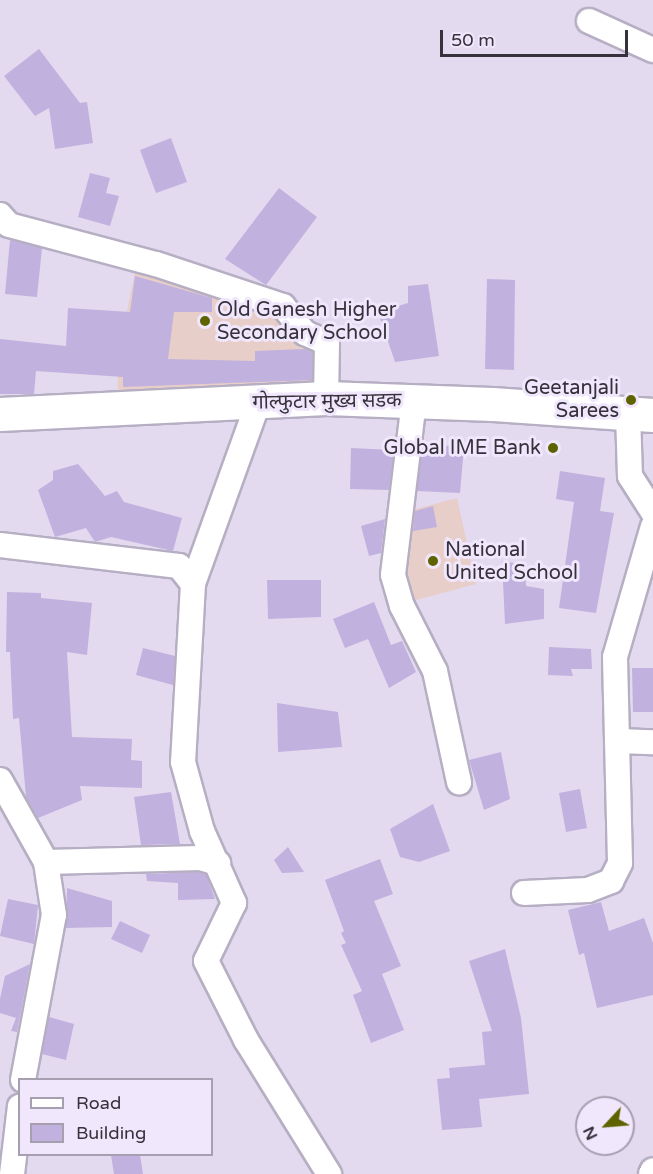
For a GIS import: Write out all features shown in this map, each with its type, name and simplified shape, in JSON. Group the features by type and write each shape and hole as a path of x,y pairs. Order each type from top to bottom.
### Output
{"main road":[{"name":"गोल्फुटार मुख्य सडक","path":"0,414 326,398 641,414"}],"street":[{"path":"589,21 653,50"},
{"path":"0,215 9,225 156,264 283,306 304,333 327,343 326,398"},
{"path":"414,401 393,575 402,606 435,671 459,782"},
{"path":"258,403 193,584 183,762 202,831 234,903 206,962 246,1040 328,1174"},
{"path":"641,414 630,476 653,512"},
{"path":"524,893 588,891 611,880 620,863 615,657 653,526"},
{"path":"0,545 81,552 178,566 193,584"},
{"path":"617,741 653,742"},
{"path":"0,780 46,862 54,915 23,1078"},
{"path":"46,862 200,858 218,864"},
{"path":"12,1174 18,1123"},
{"path":"651,1174 653,1170"}],"shaded area":[{"name":"Old Ganesh Higher Secondary School","path":"136,268 276,309 323,347 321,391 118,395 117,358"},
{"name":"National United School","path":"457,498 476,584 409,602 389,516"}],"building":[{"path":"39,49 80,103 87,102 93,143 55,149 49,108 35,116 4,76"},
{"path":"171,138 187,182 156,193 140,150"},
{"path":"90,173 110,178 106,193 119,196 110,226 78,217"},
{"path":"279,188 317,217 266,285 225,259"},
{"path":"10,240 42,248 37,297 5,294"},
{"path":"135,276 212,298 212,312 174,312 168,359 255,361 255,351 305,349 313,352 312,380 123,387 123,377 36,371 34,394 0,394 0,339 66,346 68,308 130,312"},
{"path":"487,279 515,280 514,370 485,369"},
{"path":"428,284 439,356 395,362 378,312 408,303 408,286"},
{"path":"423,444 464,447 460,493 417,491"},
{"path":"351,448 394,450 389,490 350,489"},
{"path":"78,464 105,496 117,491 124,502 182,518 173,551 111,537 95,542 86,528 55,537 38,490 53,480 53,471"},
{"path":"560,471 605,478 600,511 614,513 596,613 559,608 574,502 556,499"},
{"path":"433,506 437,527 413,531 415,511"},
{"path":"385,519 381,553 369,556 361,526"},
{"path":"502,561 525,565 526,586 544,589 544,619 505,624"},
{"path":"267,580 321,580 321,617 268,619"},
{"path":"7,592 41,593 41,598 92,603 87,655 67,652 72,737 132,739 131,760 142,761 142,788 80,786 82,800 38,818 26,797 19,718 13,719 10,652 6,652"},
{"path":"374,602 391,645 402,641 416,672 389,688 368,639 345,648 333,619"},
{"path":"549,647 591,649 592,669 571,669 573,676 548,675"},
{"path":"143,648 175,656 173,685 136,675"},
{"path":"632,668 653,668 653,712 633,712"},
{"path":"277,703 338,712 342,747 278,752"},
{"path":"501,752 510,799 484,810 469,760"},
{"path":"580,789 587,828 566,832 559,793"},
{"path":"171,792 180,844 141,845 134,797"},
{"path":"433,804 450,851 419,862 400,857 390,829"},
{"path":"288,847 304,872 282,873 274,860"},
{"path":"380,859 393,894 374,901 401,966 382,974 404,1030 371,1043 353,995 362,991 341,945 346,943 341,933 344,931 325,880"},
{"path":"198,872 206,874 215,899 178,900 178,883 147,881 146,874"},
{"path":"67,888 112,901 112,927 66,928"},
{"path":"8,899 38,905 34,944 0,936"},
{"path":"601,902 609,931 644,918 653,943 653,995 597,1008 584,953 579,955 568,910"},
{"path":"120,921 150,935 142,953 111,939"},
{"path":"505,949 521,1018 529,1094 479,1099 482,1127 442,1130 437,1079 450,1078 449,1068 485,1065 482,1032 492,1031 469,961"},
{"path":"30,964 17,1032 11,1031 16,1018 0,1013 0,999 5,976"},
{"path":"49,1017 74,1024 66,1060 42,1054"},
{"path":"111,1156 140,1156 143,1174 114,1174"}],"place":[{"name":"Old Ganesh Higher Secondary School","path":"205,321"},
{"name":"Geetanjali Sarees","path":"631,400"},
{"name":"Global IME Bank","path":"553,448"},
{"name":"National United School","path":"433,561"}]}
